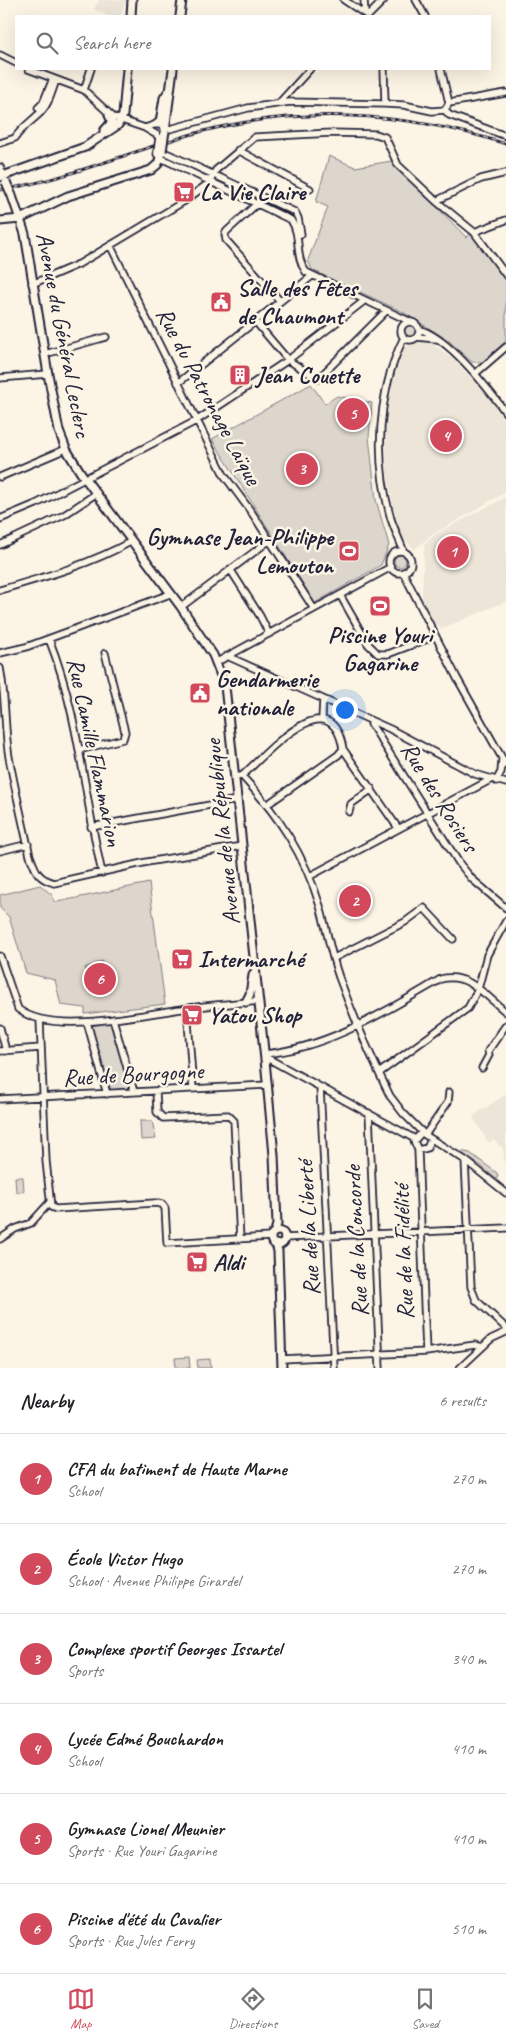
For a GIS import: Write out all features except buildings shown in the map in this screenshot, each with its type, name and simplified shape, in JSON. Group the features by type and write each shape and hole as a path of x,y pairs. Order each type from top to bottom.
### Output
{"main road":[{"path":"131,15 132,0"},
{"path":"180,15 182,0"},
{"path":"3,178 93,143 118,125 123,115 127,70"},
{"path":"0,221 20,219 68,196 151,170 158,164 165,130 173,70"},
{"path":"157,124 160,122 164,98 170,91"},
{"path":"93,143 110,126 112,122 109,115"},
{"name":"Avenue du Général Leclerc","path":"3,178 12,196 25,234 32,284 59,431 66,449 85,478"},
{"name":"Avenue de la République","path":"85,478 181,607 217,662 226,691 239,776 237,800 274,1155 274,1232"},
{"path":"246,1002 250,994 254,967"},
{"path":"278,1246 272,1242 274,1232 286,1238 278,1246 282,1368"}],"street":[{"path":"344,0 367,15"},
{"path":"364,0 367,15"},
{"path":"367,15 384,0"},
{"path":"416,0 424,15"},
{"path":"0,55 15,62"},
{"path":"31,70 84,90 109,115 145,128 157,135 159,138 160,154 295,212 300,226 303,255 312,276"},
{"path":"84,90 91,70"},
{"path":"280,102 309,70"},
{"path":"384,70 385,104"},
{"path":"441,70 449,103 445,110"},
{"path":"38,108 43,103 55,79"},
{"path":"0,144 15,138 18,133 42,112 47,105 55,79"},
{"path":"449,103 506,92"},
{"path":"145,128 157,124 165,130 248,108 280,102 385,104 404,105 432,111 445,110 449,114 506,136"},
{"path":"32,284 79,264 183,202 212,177 216,170 238,150 255,138 261,136 332,133 381,135 388,140 398,164 436,202 474,232 504,269 506,275"},
{"path":"238,150 310,189"},
{"path":"0,167 3,178"},
{"path":"436,202 481,179 506,173"},
{"path":"212,177 291,220 297,231 301,262 306,272 416,324 419,329 418,337"},
{"path":"263,198 225,234 226,240 280,301"},
{"path":"474,232 506,220"},
{"name":"Rue du Patronage Laïque","path":"110,247 224,475 270,540 314,609"},
{"path":"178,383 312,276"},
{"path":"0,518 36,504 196,421 288,360 364,300"},
{"path":"255,321 288,360 318,379 386,311"},
{"path":"396,316 402,327"},
{"path":"411,322 406,323 402,327 401,333 404,338 411,340 418,337 428,337 438,340"},
{"path":"419,329 429,332 476,373 506,414"},
{"path":"45,354 106,337"},
{"path":"397,535 394,552 390,558 391,567 396,572 404,572 410,562 409,556 404,552 397,535 386,498 380,426 384,395 396,353 404,338"},
{"path":"476,373 506,347"},
{"path":"0,378 48,374"},
{"path":"0,477 66,449"},
{"path":"0,545 64,515 97,493"},
{"path":"181,607 270,540"},
{"path":"0,590 60,572 113,551 132,541"},
{"path":"394,552 404,552"},
{"path":"217,662 391,567"},
{"path":"230,570 260,616 269,634"},
{"path":"404,572 435,636 506,765"},
{"path":"0,653 26,647 170,594"},
{"path":"340,595 368,644 378,654 388,654 435,636"},
{"name":"Rue Camille Flammarion","path":"49,639 57,659 80,750 86,781 91,827 102,873"},
{"path":"80,750 123,739 125,732 105,653"},
{"path":"227,656 372,721 493,780 506,783"},
{"path":"0,668 4,687 5,728 9,757 28,844 35,870 42,880 54,884 147,862 242,846"},
{"path":"322,719 323,700"},
{"path":"398,828 343,749 340,734 334,725 322,719 314,719 303,724 283,738 239,776 268,804 294,841 310,876 340,979 379,1073 395,1104 424,1134 465,1160 506,1193"},
{"name":"Rue des Rosiers","path":"372,721 371,724 467,874 506,908"},
{"path":"268,804 338,755 343,749"},
{"path":"310,876 427,812 493,780 504,771 502,760"},
{"path":"349,812 351,804 372,789"},
{"path":"91,827 237,800"},
{"path":"0,851 28,844"},
{"path":"334,958 404,922 424,908 453,938"},
{"path":"379,1073 466,1009 478,988 487,955 506,921"},
{"path":"0,956 18,1009 24,1014 40,1020 87,1022 187,1008 258,1001"},
{"path":"265,1057 292,1050 360,1026 441,979 457,977 470,983 506,1012"},
{"path":"187,1008 193,1089"},
{"path":"113,1019 134,1092"},
{"path":"0,1239 15,1229 31,1223 50,1205 40,1020"},
{"path":"87,1022 107,1094"},
{"path":"482,1068 489,1055 488,1051 506,1025"},
{"path":"0,1028 3,1051 41,1048"},
{"path":"265,1057 415,1139"},
{"name":"Rue de Bourgogne","path":"0,1099 267,1085"},
{"name":"Rue de la Liberté","path":"320,1087 334,1368"},
{"path":"156,1091 156,1112 163,1118 228,1115 234,1121 240,1239"},
{"path":"415,1139 424,1134 448,1102 449,1092"},
{"name":"Rue de la Concorde","path":"369,1113 380,1368"},
{"path":"415,1139 414,1145 418,1150 427,1148 431,1139"},
{"name":"Rue de la Fidélité","path":"418,1150 426,1352"},
{"path":"460,1368 482,1347 506,1330 473,1294 465,1160"},
{"path":"50,1205 56,1209 162,1204 167,1243 240,1239 274,1232"},
{"path":"286,1238 506,1228"},
{"path":"282,1360 426,1352 475,1345 482,1347"}],"shaded area":[{"path":"99,0 126,0 120,15 106,15 94,9"},
{"path":"329,156 355,167 392,161 467,238 470,233 472,235 506,281 506,341 483,362 472,362 448,340 401,311 312,270 308,260 328,207 316,202"},
{"path":"412,325 415,326 415,336 408,337 405,336 404,329 405,326"},
{"path":"425,340 432,343 457,363 487,395 506,424 506,492 432,535 415,549 401,537 393,506 387,471 385,424 393,377 402,347"},
{"path":"311,384 325,404 337,396 372,403 369,437 376,500 389,545 381,565 315,603 212,439"},
{"path":"506,497 506,601 441,629 434,623 422,599 424,545 436,534"},
{"path":"402,555 405,556 405,566 398,567 395,566 394,559 395,556"},
{"path":"149,883 165,1004 85,1014 85,1008 61,1005 55,980 26,973 9,917 0,908 0,895 40,885 57,902"},
{"path":"102,961 107,971 90,979 85,968"},
{"path":"105,973 108,979 106,984 100,986 94,985 91,982"},
{"path":"110,1022 131,1088 111,1090 91,1025"},
{"path":"506,1094 506,1175 503,1148 493,1140 489,1143 473,1118"},
{"path":"140,1121 152,1121 156,1139 141,1140"},
{"path":"455,1150 470,1153 497,1173 498,1177 496,1179 480,1165"},
{"path":"15,1177 23,1177 24,1191 16,1192"},
{"path":"189,1357 190,1368 176,1368 175,1358"},
{"path":"210,1359 211,1368 198,1368 197,1360"}],"railway":[{"path":"0,190 48,180 189,135 228,125 268,119 308,116 388,119 428,124 506,144"}],"place":[{"name":"La Vie Claire","path":"184,192"},
{"name":"Salle des Fêtes de Chaumont","path":"221,302"},
{"name":"Jean Couette","path":"240,375"},
{"name":"Gymnase Lionel Meunier","path":"353,414"},
{"name":"Lycée Edmé Bouchardon","path":"446,436"},
{"name":"Complexe sportif Georges Issartel","path":"302,469"},
{"name":"Gymnase Jean-Philippe Lemouton","path":"349,551"},
{"name":"CFA du batiment de Haute Marne","path":"453,552"},
{"name":"Piscine Youri Gagarine","path":"380,606"},
{"name":"Gendarmerie nationale","path":"200,693"},
{"name":"École Victor Hugo","path":"355,901"},
{"name":"Intermarché","path":"182,959"},
{"name":"Piscine d'été du Cavalier","path":"100,979"},
{"name":"Yatou Shop","path":"192,1015"},
{"name":"Aldi","path":"197,1262"}]}
